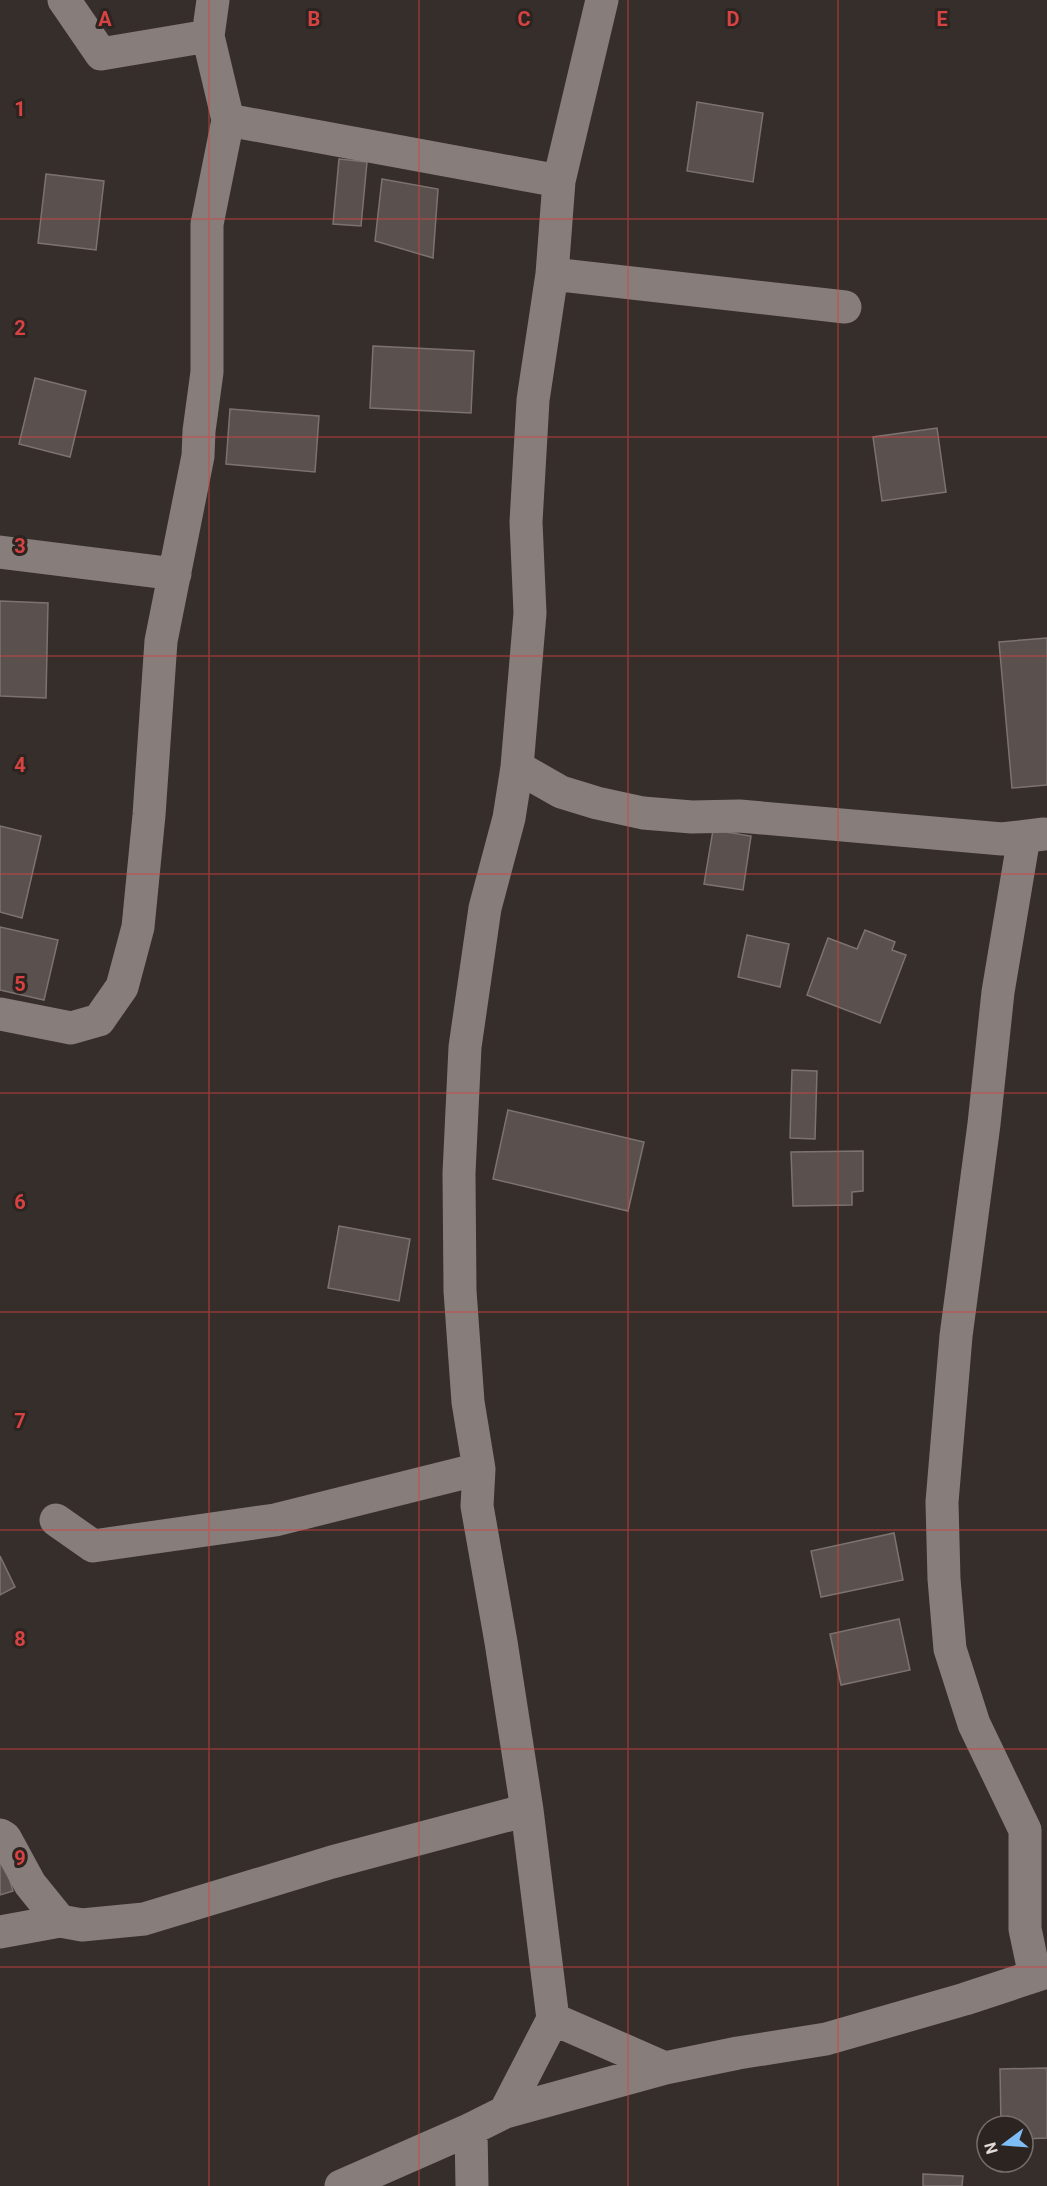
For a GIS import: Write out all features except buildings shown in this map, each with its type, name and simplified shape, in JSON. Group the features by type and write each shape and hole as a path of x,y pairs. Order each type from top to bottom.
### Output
{"street":[{"path":"64,0 101,54 208,36"},
{"path":"0,1014 71,1028 99,1020 122,987 138,927 150,815 161,641 198,456 207,372 207,224 228,120 208,36 213,0"},
{"path":"505,2112 554,2019 527,1810 477,1506 479,1469 468,1402 460,1291 459,1173 465,1047 484,908 509,818 517,767 530,613 526,522 532,400 552,274 559,181 602,0"},
{"path":"228,120 559,181"},
{"path":"552,274 845,307"},
{"path":"0,552 175,574"},
{"path":"341,2186 505,2112 665,2068 738,2053 826,2039 965,1999 1041,1974 1025,1929 1025,1830 974,1724 950,1649 944,1579 942,1502 956,1336 984,1124 998,992 1036,835 1002,839 739,816 692,817 643,813 561,792 517,767"},
{"path":"56,1520 93,1546 275,1520 479,1469"},
{"path":"0,1932 60,1921 82,1925 144,1919 332,1862 527,1810"},
{"path":"0,1834 5,1838 30,1884 60,1921"},
{"path":"554,2019 665,2068"},
{"path":"471,2129 472,2186"}]}
